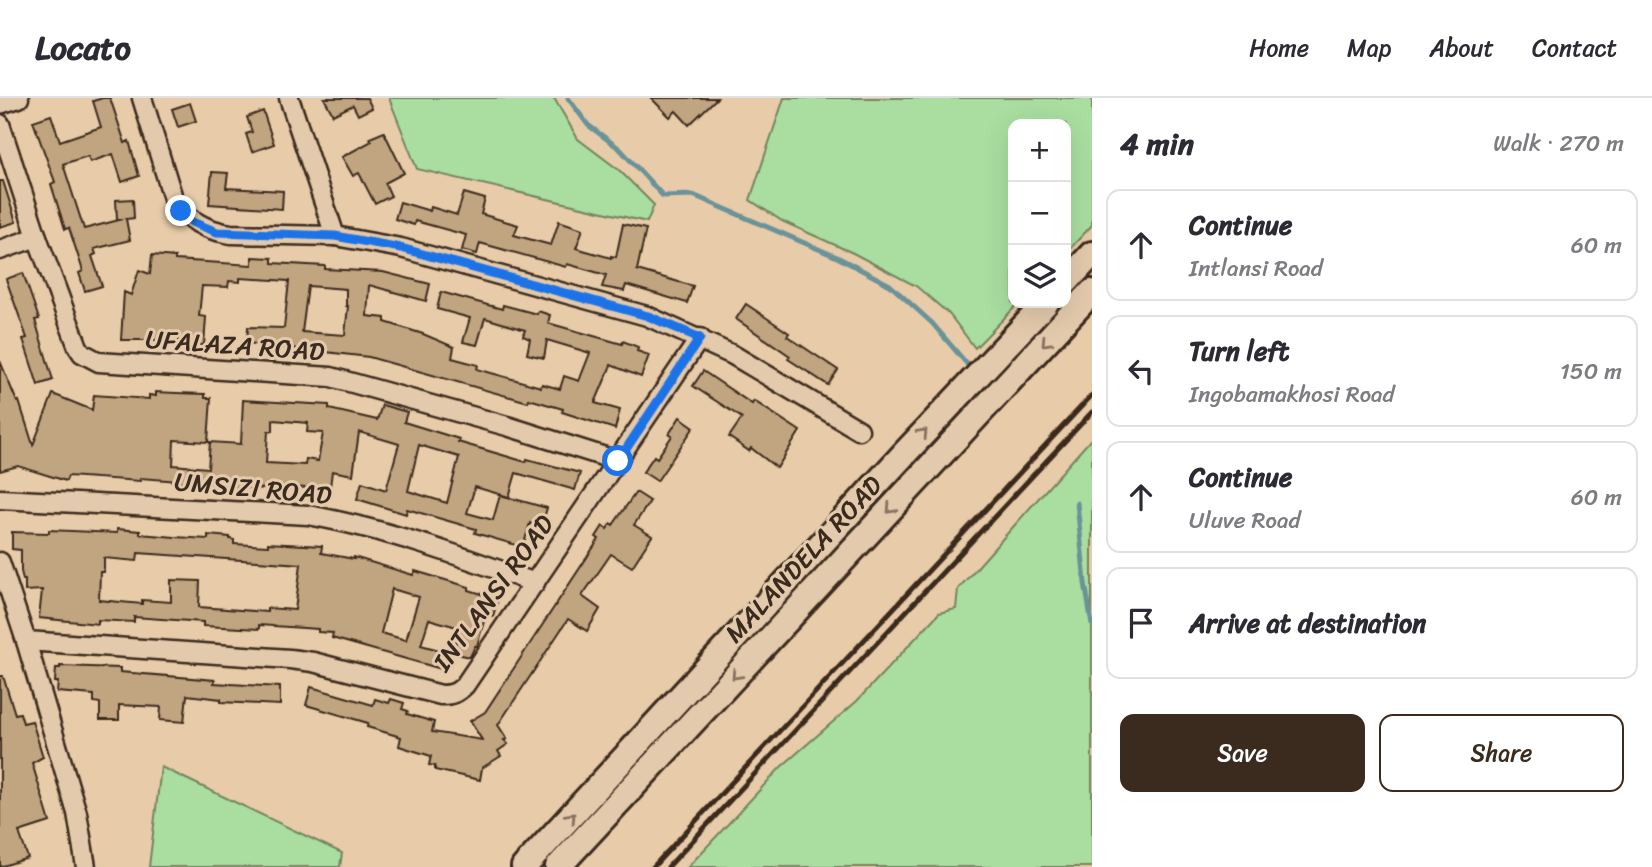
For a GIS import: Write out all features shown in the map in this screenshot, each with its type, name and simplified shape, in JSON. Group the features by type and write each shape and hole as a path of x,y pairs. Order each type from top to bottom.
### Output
{"main road":[{"path":"1071,277 1092,254"},
{"name":"MALANDELA ROAD","path":"558,867 1092,292"},
{"name":"MALANDELA ROAD","path":"524,867 904,453 1041,308"}],"street":[{"path":"0,104 19,98"},
{"path":"142,98 173,198 192,222 217,232 231,234 335,236 401,248 648,316 733,355 859,430"},
{"path":"289,98 335,236"},
{"name":"UFALAZA ROAD","path":"0,124 37,237 82,353 99,362 331,377 507,426 618,461"},
{"path":"0,250 37,237"},
{"name":"INTLANSI ROAD","path":"26,640 290,659 450,695 465,685 700,338"},
{"name":"UMSIZI ROAD","path":"0,499 308,515 450,552 535,583"},
{"path":"0,562 78,813 86,867"}],"green space":[{"path":"389,98 554,98 578,139 619,170 654,205 647,222 417,169"},
{"path":"784,98 1092,98 1092,225 1071,248 1071,119 1008,119 1008,308 1014,308 975,348 949,314 916,286 853,253 782,221 750,200"},
{"path":"1092,438 1092,867 688,867 781,767 857,701 939,613 956,609 958,589"},
{"path":"161,767 342,853 340,867 149,867"}],"building":[{"path":"110,98 125,143 129,141 139,176 122,182 113,154 90,162 88,156 63,164 84,229 123,219 117,219 116,200 133,199 134,218 126,219 130,240 94,249 96,254 92,256 102,286 85,291 79,273 83,271 69,228 65,229 51,184 55,182 33,121 51,115 60,141 101,127 93,101"},
{"path":"324,98 367,98 372,108 358,115 353,105 333,115"},
{"path":"651,98 717,98 689,125 676,111 670,117"},
{"path":"190,103 196,121 178,127 172,109"},
{"path":"263,111 274,144 252,152 246,134 252,132 247,117"},
{"path":"384,132 404,173 385,183 391,196 375,204 359,173 353,176 342,157"},
{"path":"212,172 228,173 226,188 283,191 282,209 209,204"},
{"path":"0,181 3,181 16,222 0,227"},
{"path":"464,193 485,199 481,214 518,225 514,235 551,245 559,221 583,229 576,248 611,258 616,257 623,224 646,229 637,270 693,286 687,303 626,285 624,291 602,287 606,275 480,243 477,254 462,250 466,235 415,221 414,225 395,219 400,202 430,211 431,207 457,215"},
{"path":"152,255 175,257 175,260 252,265 252,257 272,258 272,263 383,272 430,284 426,301 369,285 367,316 385,318 385,322 454,347 452,358 478,365 477,369 541,387 542,384 560,389 564,376 579,381 590,353 547,340 544,358 527,354 530,339 523,336 525,330 485,318 477,345 463,342 470,318 437,309 441,292 502,309 503,305 537,314 538,311 550,315 548,323 622,344 623,341 638,347 637,351 649,355 641,377 611,365 595,403 620,410 615,429 529,399 528,402 369,357 247,343 248,327 284,328 289,281 240,278 240,282 229,281 228,287 202,286 199,316 206,317 204,345 184,344 185,340 121,340 124,292 131,295 139,270 150,274","holes":["308,286 346,289 348,306 345,335 302,332"]},
{"path":"23,273 39,319 35,320 53,380 38,385 23,339 27,338 6,279"},
{"path":"746,304 789,333 787,336 838,370 828,385 788,359 790,356 736,319"},
{"path":"0,361 17,402 19,401 33,445 53,394 92,410 94,395 149,399 149,395 156,396 156,392 205,394 205,398 211,398 208,442 174,440 173,465 208,468 210,442 241,444 243,400 329,405 329,409 377,420 382,405 407,412 404,422 459,439 458,442 526,462 527,459 580,473 575,490 516,473 509,497 475,487 467,513 493,520 500,495 547,508 541,527 530,523 523,547 475,533 476,529 407,509 406,514 357,499 362,482 386,490 399,444 359,432 353,475 332,471 329,495 307,492 307,488 268,486 268,489 180,484 180,481 140,478 140,481 68,476 66,481 18,466 0,471","holes":["273,420 308,423 307,432 323,433 318,461 306,459 305,465 266,463 268,431 273,431","419,445 459,457 447,503 408,491"]},
{"path":"703,371 752,404 754,401 800,431 777,468 751,448 749,451 729,437 742,418 693,386"},
{"path":"680,417 694,427 657,481 643,472 654,456 657,458 672,436 669,434"},
{"path":"636,492 650,501 634,525 652,536 632,567 611,554 582,596 600,609 587,631 568,619 498,725 508,744 498,751 501,756 482,768 480,780 435,770 435,766 429,765 431,756 399,746 401,737 367,727 368,723 306,705 311,687 373,705 375,699 389,703 391,699 404,703 402,709 408,711 407,714 434,722 432,732 482,740 470,721 485,712 599,539 596,537 603,526 607,529 611,523 613,525"},
{"path":"117,529 175,537 230,537 234,544 322,546 321,553 354,557 413,575 415,571 469,587 469,590 498,599 493,616 486,614 477,646 470,657 453,653 460,628 429,619 421,645 450,653 445,670 332,638 333,633 318,632 318,629 259,625 259,629 203,626 203,622 134,617 134,622 98,620 98,624 39,618 42,590 25,591 21,550 12,549 12,532 49,533 49,530 117,533","holes":["138,553 301,564 295,610 267,608 267,612 199,607 200,581 171,580 171,602 142,600 142,604 99,600 100,572 104,572 104,558 137,561","392,589 419,597 406,640 381,633"]},
{"path":"56,668 120,668 120,672 215,680 214,683 280,687 280,705 221,702 221,699 187,695 184,722 160,720 161,707 119,705 119,720 100,720 100,703 94,702 94,695 57,692"},
{"path":"0,676 3,676 15,714 20,713 23,723 32,721 43,757 32,763 50,822 19,832 28,858 0,867"}],"waterway":[{"path":"568,98 588,125 620,149 663,196 693,195 837,257 890,285 932,323 967,364"},
{"path":"1077,503 1092,624"}],"railway":[{"path":"653,867 1092,395"},
{"path":"668,867 1092,412"}],"route":[{"path":"181,211 192,222 217,232 335,236 401,248 596,300 648,316 700,338 618,461"}]}
